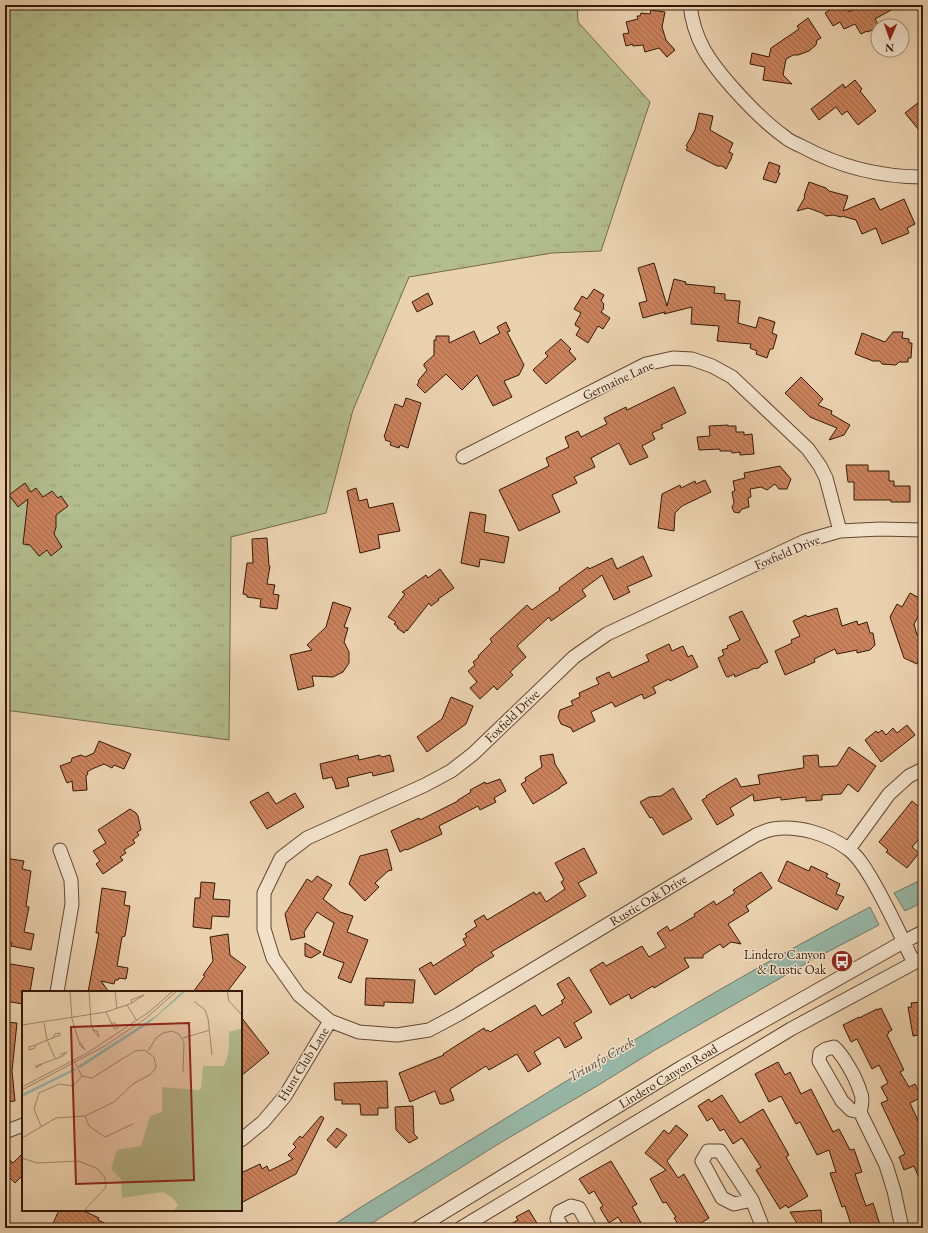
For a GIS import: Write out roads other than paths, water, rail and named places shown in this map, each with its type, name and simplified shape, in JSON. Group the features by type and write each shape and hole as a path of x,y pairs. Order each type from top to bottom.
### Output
{"street":[{"path":"690,5 697,37 714,66 752,109 785,138 817,155 852,167 902,177 923,177"},
{"name":"Germaine Lane","path":"463,457 646,364 673,358 692,359 712,366 732,377 808,450 820,466 826,478 840,531"},
{"name":"Foxfield Drive","path":"330,1021 299,995 273,958 264,929 264,893 281,858 307,838 425,785 451,771 473,754 574,657 607,634 805,541 840,531 880,529 923,530"},
{"path":"849,849 889,794 909,776 923,769"},
{"name":"Rustic Oak Drive","path":"330,1021 359,1032 397,1035 429,1030 465,1010 756,835 772,829 789,828 810,830 849,849 863,865 883,900 903,942 919,960"},
{"path":"57,991 72,904 71,880 60,850"},
{"name":"Lindero Canyon Road","path":"418,1228 682,1067 923,932"},
{"name":"Lindero Canyon Road","path":"461,1228 792,1029 919,960"},
{"name":"Hunt Club Lane","path":"242,1139 263,1122 285,1096 330,1021"},
{"path":"860,1112 851,1110 842,1101 819,1061 820,1053 826,1049 834,1048 841,1054 861,1092 862,1105 860,1112 886,1165 894,1191 902,1228"},
{"path":"5,1132 22,1125"},
{"path":"752,1200 763,1228"},
{"path":"563,1228 557,1219 559,1212 571,1206 579,1208 590,1228"}],"place":[{"name":"Lindero Canyon & Rustic Oak","path":"842,961"}],"water label":[{"name":"Triunfo Creek","path":"601,1059"}]}
